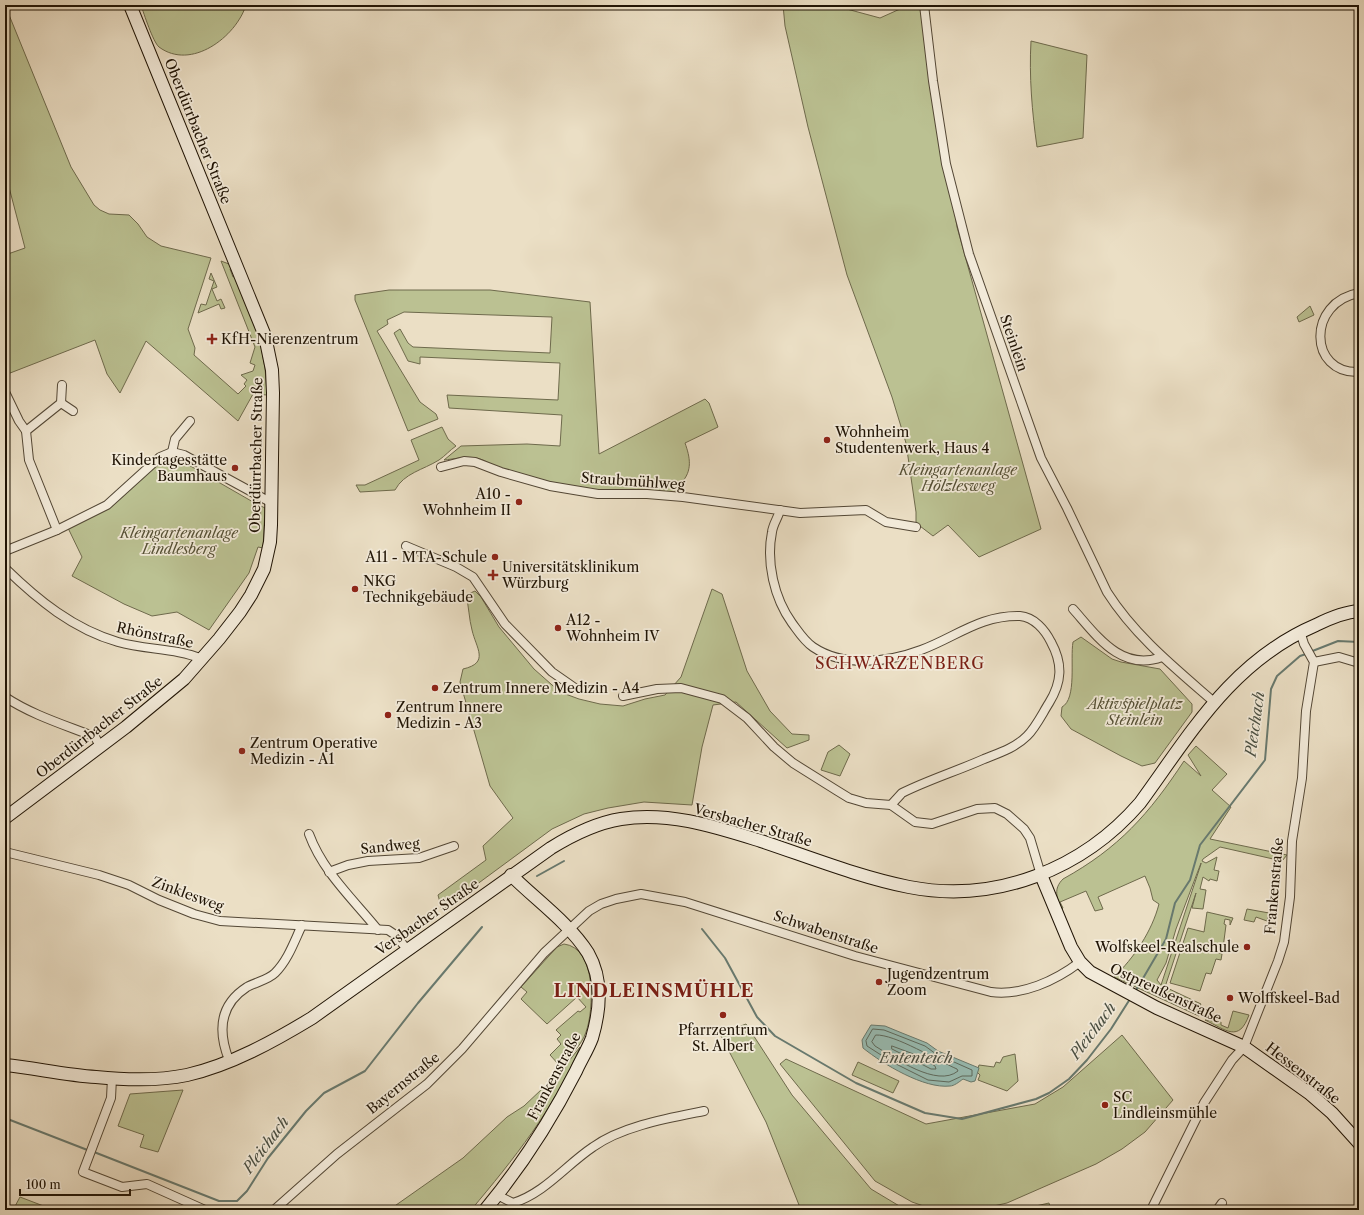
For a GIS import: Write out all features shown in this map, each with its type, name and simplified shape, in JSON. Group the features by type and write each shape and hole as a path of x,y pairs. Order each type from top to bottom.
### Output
{"street":[{"name":"Oberdürrbacher Straße","path":"5,818 100,746 184,679 240,612 264,569 270,542 272,503 273,385 272,370 265,336 130,5"},
{"name":"Steinlein","path":"924,5 933,81 946,164 955,204 969,254 1022,408 1041,458 1067,508 1107,592 1127,620 1162,657 1214,702"},
{"path":"1359,293 1343,299 1334,305 1323,319 1320,332 1320,342 1324,351 1333,362 1341,369 1359,372"},
{"path":"62,385 62,403"},
{"path":"5,392 19,421 26,431 29,460 58,530"},
{"path":"62,403 73,411"},
{"path":"26,431 62,403"},
{"path":"172,452 175,439 190,421"},
{"path":"5,551 58,530 107,506 160,457 172,452 184,455 272,503"},
{"name":"Straubmühlweg","path":"441,467 464,461 475,462 501,472 543,484 598,494 647,494 675,496 800,513 866,510 886,522 916,527"},
{"path":"780,510 772,532 771,570 785,613 799,634 814,648 833,656 860,662 899,657 922,650 991,618 1018,616 1030,619 1040,626 1056,650 1060,664 1060,676 1057,687 1028,735 1006,750 902,793 891,805"},
{"path":"406,546 456,567 472,577 505,624 552,672 575,688"},
{"name":"Rhönstraße","path":"5,568 36,597 65,618 88,631 119,642 190,654 202,658"},
{"path":"1073,609 1103,642 1123,658 1149,662 1162,657"},
{"name":"Versbacher Straße","path":"5,1065 112,1078 153,1078 179,1076 204,1070 229,1060 282,1036 306,1021 551,848 571,836 593,827 620,819 676,819 717,828 852,872 923,889 955,891 981,890 1018,882 1041,875 1087,852 1128,818 1214,702 1252,664 1300,631 1343,614 1359,610"},
{"path":"1300,631 1308,655 1314,662 1339,657 1359,663"},
{"name":"Frankenstraße","path":"1151,1210 1204,1103 1232,1060 1244,1046 1278,961 1287,927 1290,897 1292,841 1302,778 1306,711 1314,662"},
{"path":"623,696 657,689 681,688 722,699 734,706 774,747 793,763 838,792 849,798 866,803 891,805 915,822 932,824 977,809 995,808 1007,814 1024,829 1036,856 1041,875"},
{"path":"5,697 36,713 95,736 100,746"},
{"path":"309,834 315,851 329,872 347,896 378,930"},
{"name":"Sandweg","path":"329,872 348,865 368,861 419,858 454,846"},
{"name":"Zinklesweg","path":"5,852 99,875 129,885 159,900 194,914 220,921 388,930 394,934 407,949"},
{"name":"Frankenstraße","path":"485,1210 546,1126 567,1089 592,1039 599,1004 598,985 594,966 587,953 569,930 511,875"},
{"name":"Ostpreußenstraße","path":"1041,875 1071,947 1080,962 1090,972 1145,1002 1244,1046"},
{"name":"Schwabenstraße","path":"569,930 589,911 600,904 625,896 641,894 685,902 855,956 991,992 1013,993 1041,985 1080,962"},
{"path":"229,1060 221,1034 225,1014 236,996 248,987 274,975 286,960 302,925"},
{"name":"Bayernstraße","path":"274,1210 337,1154 427,1084 462,1050 544,953 569,930"},
{"name":"Hessenstraße","path":"1244,1046 1315,1098 1332,1113 1359,1143"},
{"path":"112,1078 111,1098 83,1172 122,1187 147,1184 204,1210"},
{"path":"497,1195 513,1203 519,1201 535,1194 594,1146 632,1128 664,1119 704,1111"},
{"path":"1216,1210 1222,1203"}],"green space":[{"path":"5,5 71,167 94,205 100,210 109,214 129,215 138,224 147,237 161,246 211,258 188,329 195,348 194,355 238,394 246,386 244,384 247,380 241,375 253,371 255,365 250,363 255,347 221,261 229,264 232,268 230,269 233,277 235,276 258,331 265,368 267,395 253,394 238,421 146,341 120,393 107,374 95,340 5,375 5,255 25,248 5,172"},
{"path":"141,5 246,5 241,17 223,39 198,53 185,55 172,53 159,47 151,34"},
{"name":"Kleingartenanlage Hölzlesweg","path":"783,5 832,5 880,18 900,9 899,5 923,5 957,227 1041,529 979,557 948,525 933,536 916,523 916,512 906,443 892,397 847,275 808,127 785,26"},
{"path":"1031,41 1087,55 1083,138 1037,147 1031,94"},
{"path":"211,273 217,287 212,289 217,301 221,299 225,308 221,309 219,304 198,313 201,304 206,305 214,281 209,279"},
{"path":"389,290 490,290 590,302 599,454 705,399 709,403 718,427 685,443 689,459 689,469 681,483 683,492 600,491 556,485 493,466 481,459 469,457 444,460 461,446 527,444 560,446 562,415 449,408 447,395 558,400 560,363 420,357 420,364 408,361 394,333 400,329 408,343 413,347 550,353 552,317 404,312 387,320 388,324 377,331 420,402 436,414 438,419 408,431 355,300 355,295"},
{"path":"1310,306 1314,315 1299,322 1297,317"},
{"path":"442,427 448,439 456,446 441,458 414,472 403,480 395,490 360,492 356,485 365,485 419,460 411,440"},
{"name":"Kleingartenanlage Lindlesberg","path":"171,458 180,460 260,506 259,530 261,506 265,508 263,548 258,547 249,573 209,630 177,612 152,616 124,604 72,576 82,557 68,528 110,508 157,464"},
{"path":"712,589 722,594 747,671 770,711 792,734 809,735 809,740 787,748 736,702 713,705 702,747 692,805 644,802 584,814 552,829 442,910 438,895 486,860 483,846 513,818 490,786 460,682 463,669 476,663 479,659 478,649 471,626 466,595 475,591 481,597 499,627 534,669 560,692 579,699 600,704 623,706 665,695 681,677"},
{"name":"Aktivspielplatz Steinlein","path":"1081,637 1112,659 1160,669 1192,704 1192,712 1155,763 1142,766 1121,756 1071,729 1061,716 1062,707 1067,703 1070,696 1073,642"},
{"path":"839,745 850,754 840,776 821,770 828,752"},
{"path":"1196,746 1227,774 1212,790 1231,807 1210,839 1287,855 1282,861 1220,847 1203,859 1202,861 1206,863 1217,857 1214,870 1219,871 1217,881 1210,879 1209,881 1203,877 1200,889 1206,890 1203,909 1192,908 1196,893 1165,987 1201,1004 1197,1011 1199,1016 1114,977 1141,944 1156,914 1159,904 1153,900 1145,876 1098,897 1103,909 1095,911 1086,891 1060,902 1063,908 1061,910 1057,893 1058,886 1063,879 1101,855 1131,828 1158,797 1184,761 1201,776 1188,755","holes":["1201,864 1161,985 1157,980 1166,963 1176,929"]},
{"path":"1247,909 1269,913 1267,921 1256,917 1254,922 1244,920"},
{"path":"1207,912 1233,918 1230,925 1230,920 1225,919 1224,924 1226,925 1223,948 1216,947 1215,952 1222,954 1221,960 1216,959 1211,974 1206,973 1200,991 1170,983 1188,928 1204,932"},
{"path":"564,944 575,948 582,956 588,968 591,1010 589,1022 582,1042 560,1066 550,1055 561,1044 557,1039 561,1035 556,1030 578,1011 580,1012 586,1007 577,997 547,1024 521,999 527,992 521,987 557,947"},
{"path":"1233,1011 1249,1015 1245,1024 1236,1032 1231,1032 1205,1020 1221,1022 1221,1025 1228,1028"},
{"path":"746,1024 792,1095 871,1189 906,1210 801,1210 766,1122 720,1034"},
{"path":"1122,1035 1173,1100 1145,1132 1122,1149 1096,1164 1007,1203 976,1210 935,1210 912,1202 875,1181 780,1064 786,1059 926,1124 1035,1104 1063,1087"},
{"path":"580,1047 558,1091 532,1133 471,1210 389,1210 463,1158 507,1117 524,1106 560,1072"},
{"path":"1015,1054 1018,1081 1007,1091 978,1080 980,1075 977,1072 979,1065 994,1067 996,1062 1000,1063 1003,1057"},
{"path":"858,1062 899,1081 893,1093 852,1075"},
{"path":"183,1090 158,1152 140,1147 144,1135 118,1126 130,1094"},
{"path":"20,1197 54,1210 13,1210"},
{"path":"1049,1203 1051,1210 1018,1210"}],"water":[{"name":"Ententeich","path":"871,1025 885,1026 927,1043 938,1051 979,1068 975,1081 971,1082 963,1079 952,1086 940,1086 916,1080 892,1068 863,1048 862,1040"}],"waterway":[{"name":"Pleichach","path":"1310,652 1338,641 1359,642"},
{"name":"Pleichach","path":"1135,992 1166,939 1175,903 1190,880 1200,845 1265,760 1271,689 1277,676 1300,656 1306,654"},
{"name":"Pleichach","path":"537,876 564,861"},
{"name":"Pleichach","path":"94,1152 219,1201 237,1201 247,1191 268,1158 306,1111 324,1093 365,1071 418,1003 482,927"},
{"name":"Pleichach","path":"702,929 725,958 757,1017 775,1036 856,1083 925,1113 962,1119 1036,1099 1049,1093 1069,1079 1087,1060 1111,1029 1130,999"},
{"name":"Pleichach","path":"5,1118 90,1151"}],"place":[{"name":"KfH-Nierenzentrum","path":"212,339"},
{"name":"Wohnheim Studentenwerk, Haus 4","path":"827,440"},
{"name":"Kindertagesstätte Baumhaus","path":"235,468"},
{"name":"A10 - Wohnheim II","path":"519,502"},
{"name":"A11 - MTA-Schule","path":"495,557"},
{"name":"Universitätsklinikum Würzburg","path":"493,575"},
{"name":"NKG Technikgebäude","path":"355,589"},
{"name":"A12 - Wohnheim IV","path":"558,628"},
{"name":"Zentrum Innere Medizin - A4","path":"435,688"},
{"name":"Zentrum Innere Medizin - A3","path":"388,715"},
{"name":"Zentrum Operative Medizin - A1","path":"242,751"},
{"name":"Wolfskeel-Realschule","path":"1247,947"},
{"name":"Jugendzentrum Zoom","path":"879,982"},
{"name":"Wolffskeel-Bad","path":"1230,998"},
{"name":"Pfarrzentrum St. Albert","path":"723,1015"},
{"name":"SC Lindleinsmühle","path":"1105,1105"}],"district":[{"name":"SCHWARZENBERG","path":"900,663"},
{"name":"LINDLEINSMÜHLE","path":"654,991"}]}
